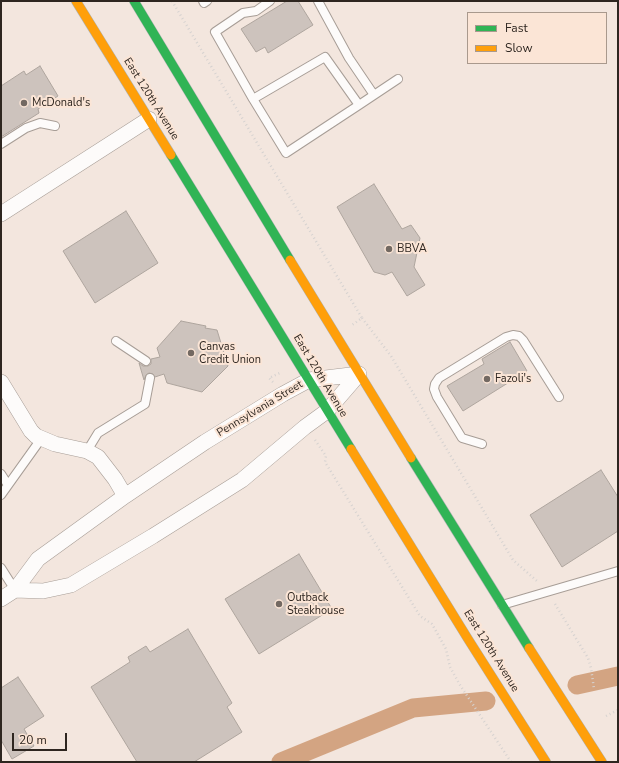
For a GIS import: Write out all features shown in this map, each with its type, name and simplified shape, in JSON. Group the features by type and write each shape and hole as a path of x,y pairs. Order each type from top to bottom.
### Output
{"main road":[{"name":"East 120th Avenue","path":"76,1 150,119 464,633 546,762"},
{"path":"134,1 359,374 502,605 602,762"}],"street":[{"path":"1,214 150,119"},
{"path":"15,590 43,591 70,585 153,536 242,480 305,427 327,411 359,374"},
{"name":"Pennsylvania Street","path":"1,599 15,590 38,559 125,496 205,442 283,394 309,380 359,374"},
{"path":"1,382 31,431 41,440 87,451 98,457 103,461 125,496"}],"lane":[{"path":"203,1 204,3 207,1"},
{"path":"270,1 256,11 243,13 215,32 286,153 398,79"},
{"path":"318,1 349,58 374,95"},
{"path":"253,99 325,57 358,105"},
{"path":"1,144 26,128 40,123 55,126"},
{"path":"482,444 462,438 436,397 434,389 435,384 439,378 506,337 513,335 519,336 524,340 560,398"},
{"path":"116,342 146,360"},
{"path":"87,451 98,433 145,404 150,378"},
{"path":"1,495 41,440"},
{"path":"1,474 8,485"},
{"path":"1,568 15,590"},
{"path":"502,605 618,571"}],"path":[{"path":"362,318 391,356 513,560 547,591 588,658 594,689"},
{"path":"460,685 511,762"},
{"path":"606,716 618,710"}],"building":[{"path":"287,1 298,1 313,25 268,53 265,47 256,52 241,29"},
{"name":"McDonald's","path":"40,66 58,96 38,109 39,113 1,137 1,86 24,71 26,75"},
{"name":"BBVA","path":"374,184 402,229 411,225 420,238 414,267 425,285 407,296 392,272 385,275 374,272 337,207"},
{"path":"126,211 158,263 95,303 63,251"},
{"name":"Canvas Credit Union","path":"181,321 206,326 205,328 217,330 228,366 202,392 167,383 164,374 155,377 153,374 149,373 146,375 144,380 139,363 143,366 148,366 151,364 151,359 160,357 157,348"},
{"name":"Fazoli's","path":"510,342 527,371 463,411 447,386 484,364 482,359"},
{"path":"601,470 618,497 618,531 562,567 530,515"},
{"name":"Outback Steakhouse","path":"299,554 332,609 259,654 225,599"},
{"path":"188,629 232,703 227,707 242,732 194,762 137,762 91,687 130,662 128,657 146,646 150,652"},
{"path":"18,677 44,716 24,729 34,746 12,759 1,740 1,688"}],"waterway":[{"path":"577,685 618,676"},
{"path":"281,762 413,708 486,701"}],"traffic: fast":[{"path":"134,1 290,260"},
{"path":"171,155 351,449"},
{"path":"411,458 529,648"}],"traffic: slow":[{"path":"76,1 171,155"},
{"path":"290,260 411,458"},
{"path":"351,449 546,762"},
{"path":"529,648 602,762"}],"place":[{"name":"McDonald's","path":"24,103"},
{"name":"BBVA","path":"389,249"},
{"name":"Canvas Credit Union","path":"191,353"},
{"name":"Fazoli's","path":"487,379"},
{"name":"Outback Steakhouse","path":"279,604"}]}
